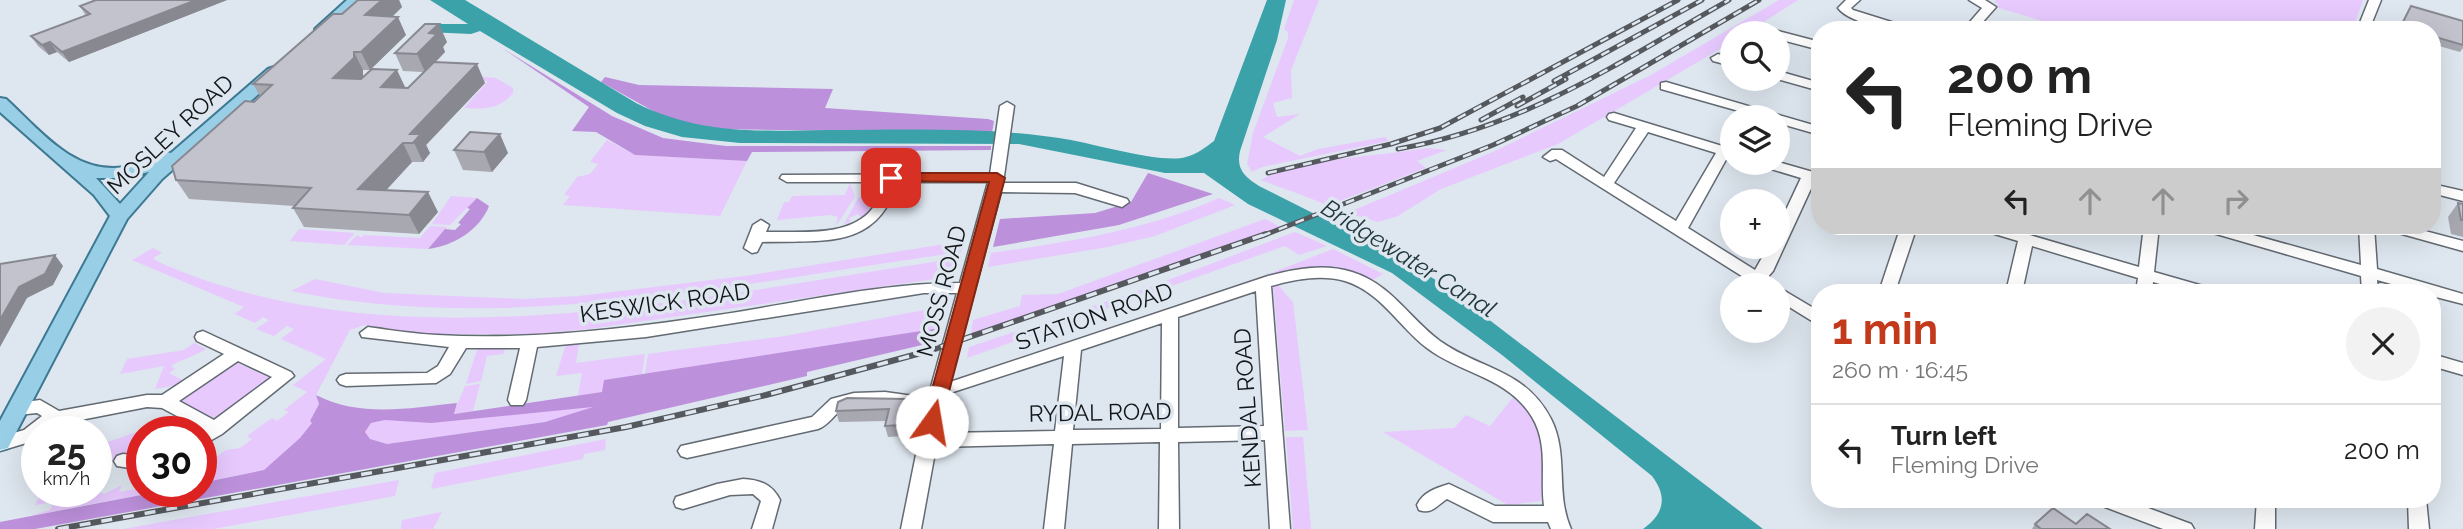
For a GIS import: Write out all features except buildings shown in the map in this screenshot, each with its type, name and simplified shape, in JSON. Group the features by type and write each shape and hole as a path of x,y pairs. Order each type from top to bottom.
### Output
{"main road":[{"path":"307,43 356,0"},
{"name":"MOSLEY ROAD","path":"0,443 119,216 144,186 288,60"},
{"path":"0,103 100,191 119,216"},
{"path":"71,166 102,175 120,175 147,167 193,142"}],"street":[{"path":"1854,0 1843,8 1849,13 1878,21"},
{"path":"2367,21 2375,0"},
{"path":"1977,21 1989,8 1980,2"},
{"path":"1790,38 1811,44"},
{"path":"1790,78 1811,84"},
{"path":"1666,86 1731,105"},
{"name":"MOSS ROAD","path":"911,529 937,397 996,183 1006,113"},
{"path":"1614,117 1720,148"},
{"path":"1790,122 1811,128"},
{"path":"1607,184 1645,126"},
{"path":"1550,157 1557,153 1748,273"},
{"path":"1679,230 1687,222 1720,166"},
{"path":"1790,170 1811,176"},
{"path":"757,237 832,232 858,226 873,218 881,208 891,178"},
{"path":"787,179 891,178 1076,188 1113,202"},
{"path":"1790,222 1811,184"},
{"path":"2441,190 2463,196"},
{"path":"1890,284 1906,235"},
{"path":"2013,235 2145,284 2151,235"},
{"path":"2236,235 2411,284"},
{"path":"2368,235 2370,284"},
{"path":"2422,235 2463,246"},
{"path":"2016,284 2026,239"},
{"name":"STATION ROAD","path":"937,397 951,388 1263,283 1323,272 1356,278 1389,299 1431,342 1520,390 1538,412 1552,445 1557,521"},
{"name":"KENDAL ROAD","path":"1263,283 1280,529"},
{"name":"KESWICK ROAD","path":"368,332 461,341 530,341 611,334 924,288 967,288"},
{"path":"2441,293 2463,299"},
{"path":"1790,300 1811,314"},
{"path":"1168,529 1170,314"},
{"path":"203,337 285,376 217,427"},
{"path":"346,380 393,388 436,377 461,341"},
{"path":"523,390 530,341"},
{"path":"1054,529 1073,347"},
{"path":"165,402 237,353"},
{"path":"2441,363 2463,369"},
{"path":"687,451 727,438 818,422 837,404 854,399 937,397"},
{"path":"66,416 147,401 165,402 184,416"},
{"path":"17,409 47,408 51,416"},
{"name":"RYDAL ROAD","path":"929,440 1272,433"},
{"path":"0,443 21,437"},
{"path":"683,502 733,488 758,487 768,493 771,500 762,529"},
{"path":"1426,505 1439,494 1449,491 1493,514 1557,521"},
{"path":"2131,508 2184,529"},
{"path":"2266,508 2266,529"},
{"path":"2418,508 2419,529"}],"shaded area":[{"path":"1294,0 1319,0 1291,70 1292,98 1273,103 1277,117 1300,114 1263,137 1300,156 1318,149 1385,137 1389,141 1262,167 1252,172 1247,164 1253,133 1288,38 1288,32 1284,29"},
{"path":"1779,0 1798,0 1765,21 1743,21"},
{"path":"2363,0 2355,21 2042,21 1996,7 1999,4 1994,2"},
{"path":"1720,35 1720,49 1558,144 1441,189 1398,216 1378,222 1347,213 1495,151 1651,75"},
{"path":"502,48 612,116 663,138 726,146 991,146 991,150 752,152 747,161 635,155 596,132 572,131 589,107"},
{"path":"474,76 496,78 513,88 513,93 502,103 491,107 464,108 488,81 470,80"},
{"path":"605,77 639,85 833,89 825,108 994,121 992,133 719,129 662,116 601,82"},
{"path":"607,140 635,155 747,161 720,216 563,205 570,196 564,195 577,177 590,174 598,164 590,162"},
{"path":"1427,148 1447,150 1417,161 1426,168 1337,202 1339,205 1331,208 1261,180 1278,172 1319,162"},
{"path":"1148,173 1213,194 1119,225 993,247 1000,219 1095,213 1131,202"},
{"path":"850,183 855,197 836,226 838,217 831,215 777,220 784,202 789,202 792,196 845,195"},
{"path":"879,189 873,207 862,218 858,214 849,218 851,222 844,224 858,198"},
{"path":"451,196 477,198 450,225 432,224"},
{"path":"477,198 489,206 479,222 456,240 428,249 445,229 455,230 461,224 458,223 470,209 467,208"},
{"path":"1219,198 1235,205 1155,236 1108,247 988,267 991,253 1136,227"},
{"path":"1265,219 1281,227 971,334 973,320 1020,306 1022,295 1058,294"},
{"path":"430,226 447,227 428,249 347,245 357,235 362,238 364,235 420,238"},
{"path":"299,229 355,233 344,245 290,241"},
{"path":"1295,232 1327,246 1299,255 1285,246 967,358 969,347 1147,288"},
{"path":"964,241 961,252 626,300 457,308 373,303 291,291 315,279 384,293 523,299 579,296 745,276"},
{"path":"153,248 162,253 153,258 159,262 252,294 350,312 452,318 555,314 660,304 960,258 955,276 589,329 531,334 422,334 364,325 350,330 316,395 319,404 310,421 313,422 300,439 264,470 217,480 217,456 226,450 240,448 252,439 247,436 272,418 277,421 289,412 284,410 307,392 293,385 326,359 281,339 294,329 287,326 274,336 256,329 269,320 263,317 255,323 235,314 244,307 132,260"},
{"path":"1333,249 1383,274 1371,281 1339,270 1228,290"},
{"path":"1277,284 1293,302 1308,430 1285,431 1273,285"},
{"path":"946,306 940,328 645,374 648,354 785,336"},
{"path":"940,328 935,342 807,372 807,376 608,422 607,425 217,496 217,480 264,470 300,438 312,423 310,421 319,404 316,395 350,407 385,410 457,403 454,414 602,392 604,380","holes":["593,407 545,422 387,444 370,439 365,432 371,423 385,420 431,423"]},
{"path":"194,343 206,349 171,366 175,369 169,373 186,382 183,384 155,389 164,366 120,374 127,359 184,350"},
{"path":"579,343 576,363 645,354 642,374 605,380 603,392 578,396 582,373 556,376 566,344"},
{"path":"478,347 506,347 503,354 487,356 481,381 466,384"},
{"path":"235,362 274,379 217,420 217,416 205,416 177,403 179,397"},
{"path":"480,384 473,411 453,414 465,386"},
{"path":"1515,395 1531,418 1541,444 1544,472 1541,501 1508,505 1383,432 1454,428 1466,415 1490,426"},
{"path":"597,406 545,422 387,444 369,439 365,432 371,423 385,420"},
{"path":"126,436 126,457 112,460 112,441"},
{"path":"1286,437 1303,437 1311,529 1293,529"},
{"path":"606,439 605,450 584,454 583,459 431,489 435,473"},
{"path":"399,480 395,496 213,529 123,529"},
{"path":"122,485 119,492 126,491 126,498 112,501 112,490"},
{"path":"126,498 126,507 156,507 35,529 0,529 0,522 78,507 112,507 112,501"},
{"path":"52,507 78,507 30,516 50,510"},
{"path":"442,512 433,529 401,529 402,520"}],"water":[{"path":"430,0 465,0 636,103 683,121 754,130 919,129 1011,133 1071,140 1147,156 1176,158 1194,154 1214,141 1267,0 1286,0 1277,40 1240,151 1239,163 1245,175 1259,186 1398,256 1445,286 1763,529 1643,529 1656,517 1661,505 1660,491 1652,476 1502,355 1392,273 1248,204 1204,173 1165,173 1019,144 740,143 682,137 645,126 617,113 480,31 471,34 427,32 435,24 468,24"}],"railway":[{"path":"1268,173 1391,144 1440,128 1678,0"},
{"path":"1554,81 1702,0"},
{"path":"1398,149 1444,139 1530,109 1609,69 1729,0"},
{"path":"1262,236 1493,145 1577,106 1759,0"},
{"path":"1517,106 1566,79"},
{"path":"1481,120 1523,97"},
{"path":"58,529 626,427 766,395 932,350 1266,234"}],"route":[{"path":"891,178 997,178 932,422"}],"water label":[{"name":"Bridgewater Canal","path":"1409,258"}]}
